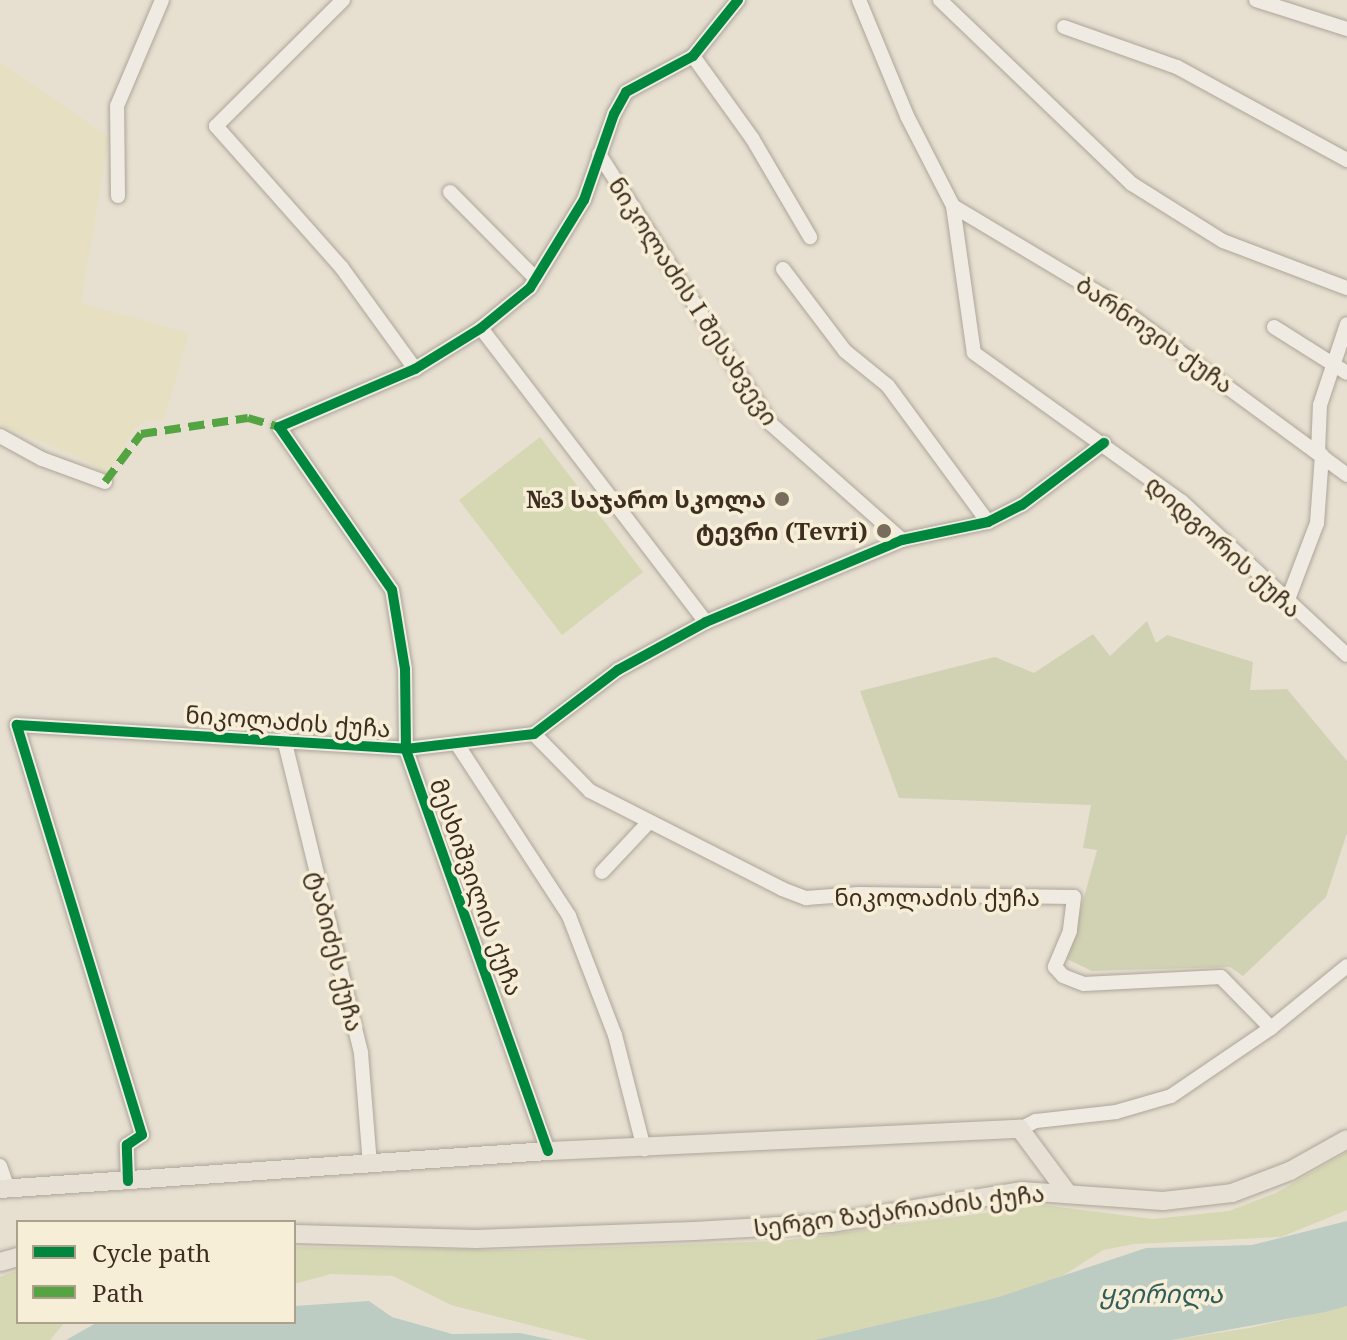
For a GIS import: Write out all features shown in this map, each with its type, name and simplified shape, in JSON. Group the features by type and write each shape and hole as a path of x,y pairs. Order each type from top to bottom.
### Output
{"main road":[{"path":"4,1188 548,1151 644,1149 1020,1129 1066,1191"},
{"name":"სერგო ზაქარიაძის ქუჩა","path":"296,1234 476,1239 831,1223 1022,1191 1066,1191 1163,1201 1232,1193 1290,1171 1347,1139"}],"street":[{"path":"118,196 117,106 162,0"},
{"path":"343,0 216,126 342,268 415,369 481,328 536,279 584,200 599,154 626,92 693,56 738,0"},
{"name":"დიდგორის ქუჩა","path":"859,0 907,116 953,206 974,353 1181,501 1347,655"},
{"path":"940,0 1132,184 1223,241 1347,288"},
{"path":"1256,0 1347,29"},
{"path":"1064,27 1177,67 1347,160"},
{"path":"693,56 752,138 810,237"},
{"name":"ნიკოლაძის I შესახვევი","path":"599,154 771,424 902,540"},
{"path":"450,192 536,279"},
{"name":"ბარნოვის ქუჩა","path":"953,206 1102,295 1347,475"},
{"path":"783,269 845,351 888,386 988,522"},
{"path":"1287,602 1317,523 1320,405 1347,324"},
{"path":"1274,327 1347,373"},
{"path":"481,328 706,622"},
{"name":"მესხიშვილის ქუჩა","path":"415,369 279,427 392,590 405,669 406,749 548,1151"},
{"path":"0,436 42,459 105,482"},
{"name":"ნიკოლაძის ქუჩა","path":"128,1181 127,1145 142,1135 17,725 284,739 406,749 459,747 534,734 618,670 706,622 902,540 988,522 1022,505 1104,443"},
{"name":"ნიკოლაძის ქუჩა","path":"534,734 590,791 648,823 806,898 859,894 1074,897 1070,931 1055,967 1063,976 1084,984 1221,977 1271,1028"},
{"name":"ტაბიძეს ქუჩა","path":"284,739 361,1053 370,1165"},
{"path":"459,747 569,916 615,1035 644,1149"},
{"path":"602,872 648,823"},
{"path":"1020,1129 1036,1121 1116,1112 1171,1096 1271,1028 1347,966"},
{"path":"0,1166 4,1188"}],"shaded area":[{"path":"0,62 109,137 81,303 189,333 164,420 145,421 135,428 107,474 81,458 0,425"}],"green space":[{"path":"540,437 643,572 562,635 459,500"},
{"path":"1147,621 1156,643 1167,635 1253,662 1250,690 1287,689 1347,761 1347,833 1326,897 1243,976 1230,967 1092,971 1067,959 1097,850 1083,848 1091,805 899,798 860,691 995,657 1034,673 1093,634 1110,656"},
{"path":"1347,1152 1347,1210 1281,1237 1134,1244 1103,1250 1064,1275 901,1340 588,1340 451,1305 393,1276 331,1274 296,1283 296,1247 518,1250 782,1241 1043,1205 1153,1219 1229,1211 1276,1193"},
{"path":"16,1271 16,1324 63,1324 50,1340 0,1340 0,1277"},
{"path":"1347,1306 1347,1340 1172,1340 1249,1328"}],"water":[{"name":"ყვირილა","path":"1347,1221 1347,1306 1325,1312 1172,1340 815,1340 999,1297 1146,1248 1252,1245"},
{"path":"369,1301 392,1317 452,1334 520,1333 553,1340 66,1340 94,1324 296,1324 296,1306"}],"marked path":[{"path":"105,482 141,434 248,418 279,427"}],"cycle path":[{"path":"548,1151 406,749 405,669 392,590 279,427 415,369 481,328 530,288 584,200 614,114 626,92 693,56 738,0"},
{"path":"128,1181 127,1145 142,1135 17,725 406,749 534,734 618,670 706,622 902,540 988,522 1022,505 1104,443"}],"place":[{"name":"№3 საჯარო სკოლა","path":"782,499"},
{"name":"ტევრი (Tevri)","path":"884,531"}]}
